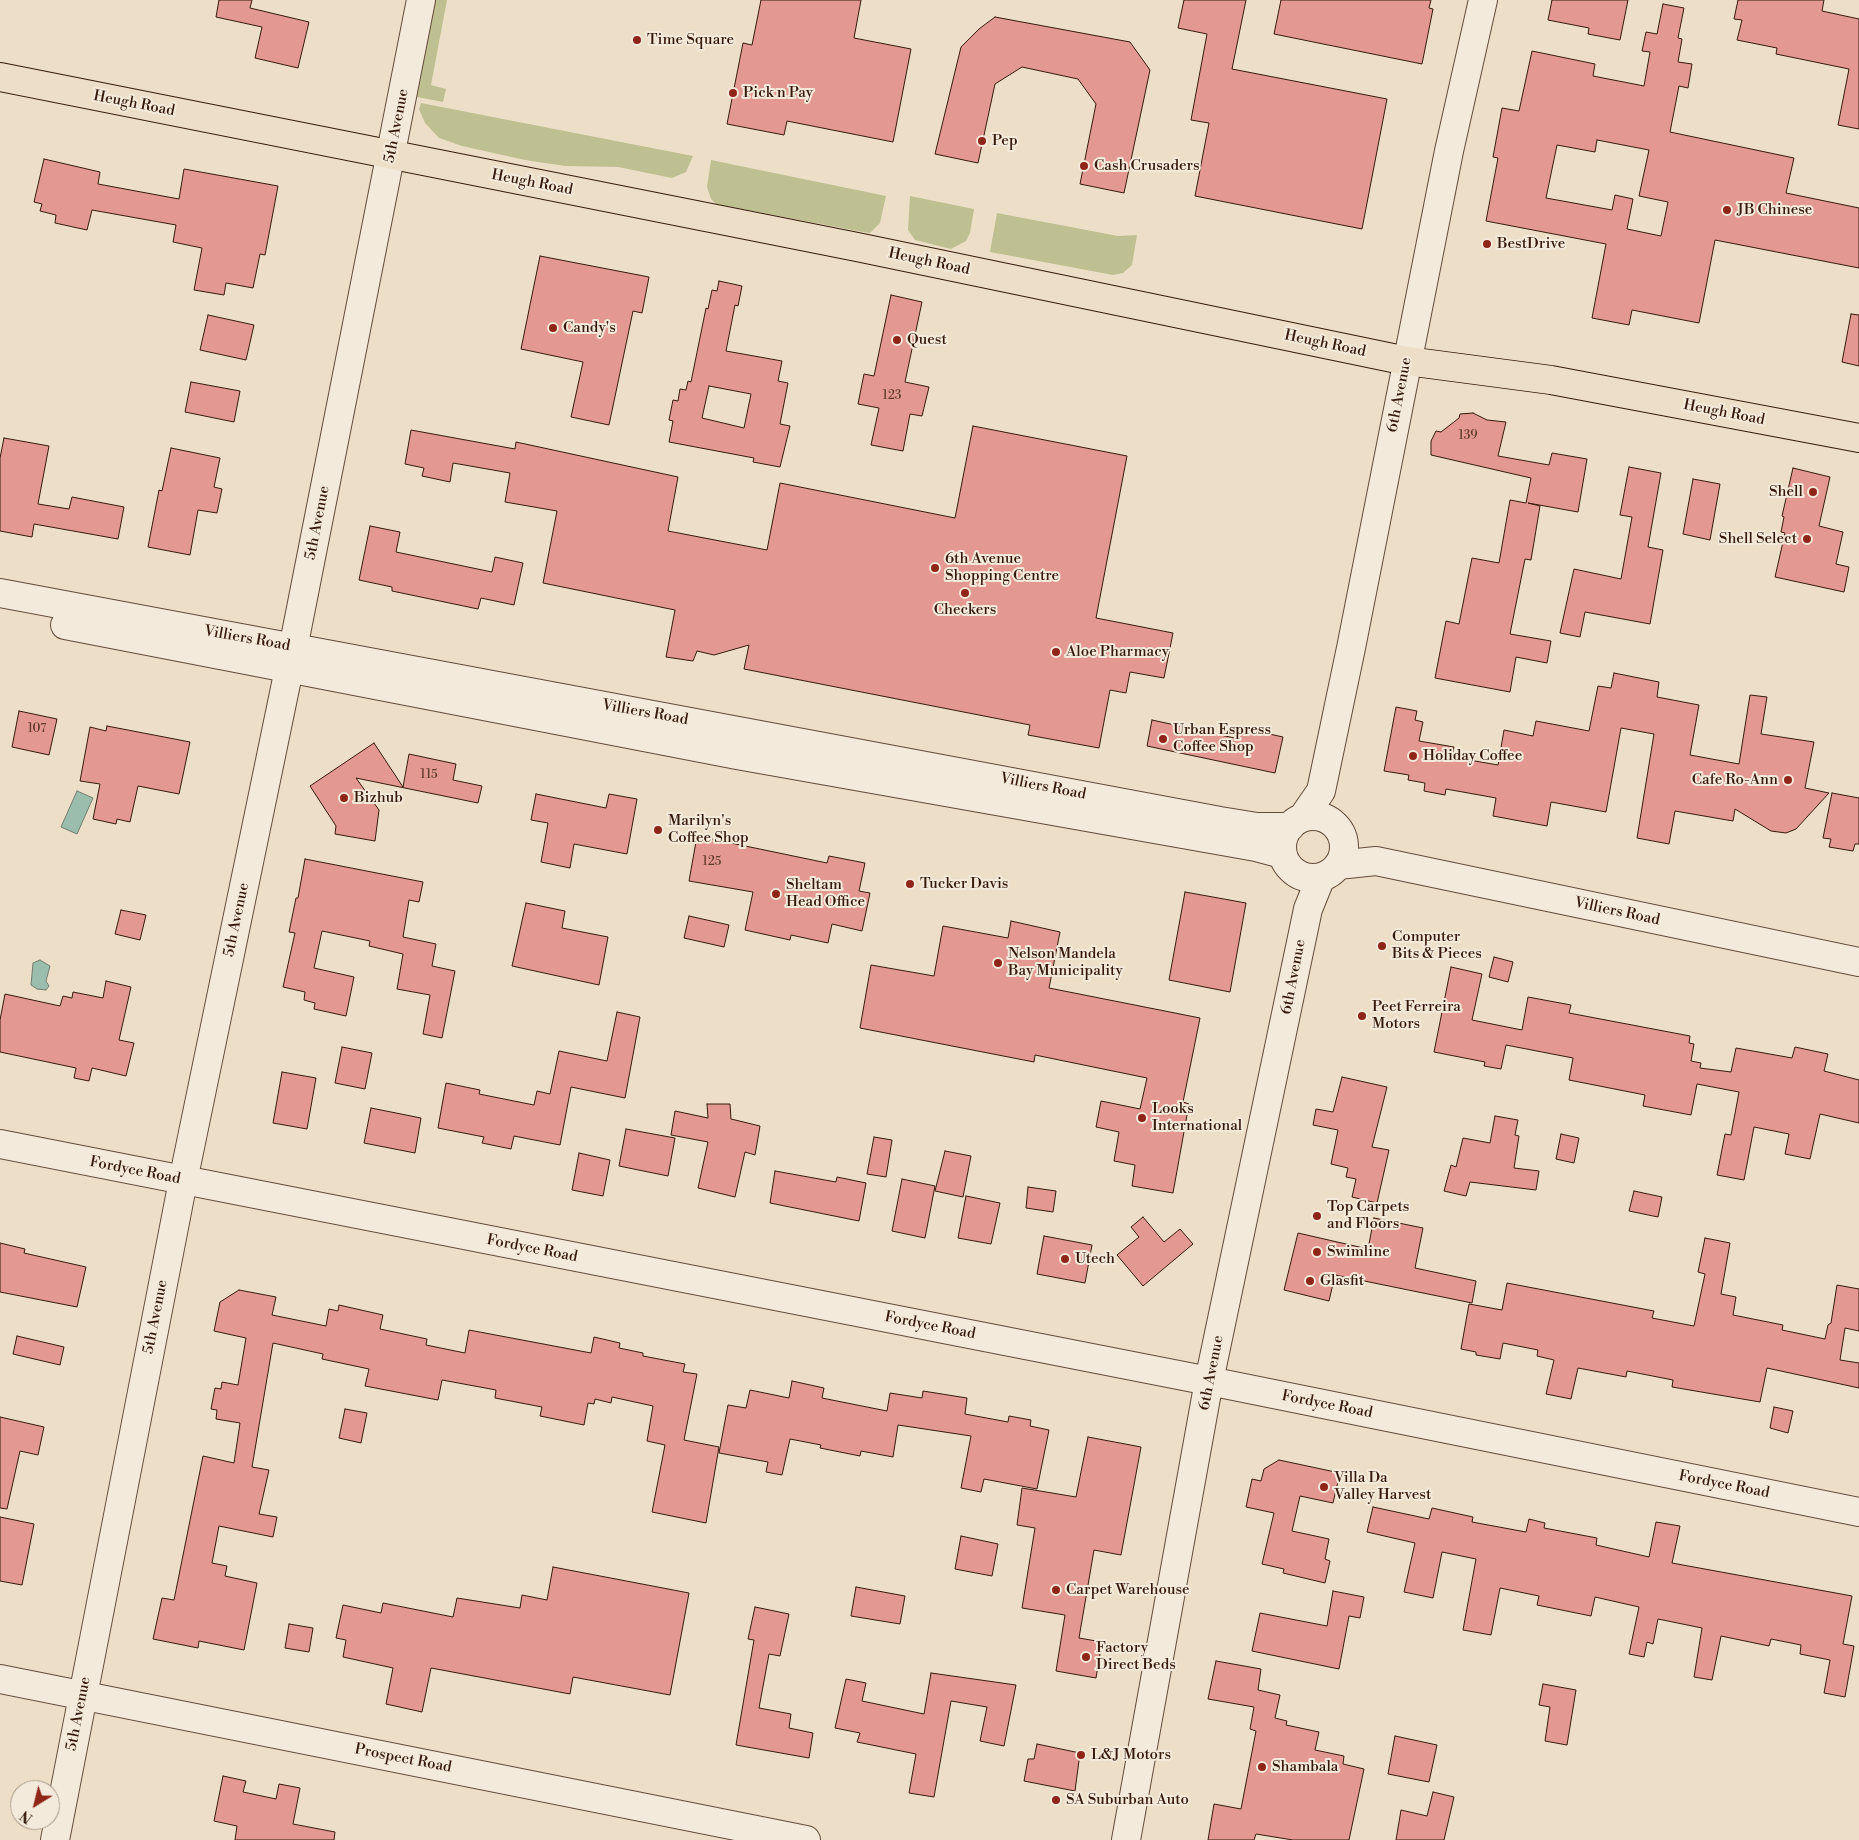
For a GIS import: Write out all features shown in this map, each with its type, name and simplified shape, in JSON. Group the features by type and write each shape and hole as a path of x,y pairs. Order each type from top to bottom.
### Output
{"main road":[{"name":"Heugh Road","path":"0,77 857,247 1407,361 1551,380 1859,438"}],"street":[{"name":"5th Avenue","path":"55,1840 183,1181 291,658 421,0"},
{"name":"6th Avenue","path":"1126,1840 1209,1381 1308,909 1320,791 1351,648 1449,151 1483,0"},
{"name":"Villiers Road","path":"0,593 16,609 1258,827 1313,847 1859,962"},
{"name":"Fordyce Road","path":"0,1144 1209,1381 1859,1512"},
{"name":"Prospect Road","path":"0,1679 806,1840"}],"shaded area":[{"path":"429,0 447,0 431,85 446,89 443,102 407,95"},
{"path":"421,103 693,156 686,172 672,178 618,167 565,166 525,160 462,146 439,138 425,123 419,109"},
{"path":"711,160 886,196 880,223 870,233 716,204 711,199 707,187"},
{"path":"910,196 974,209 970,233 966,241 951,249 915,240 908,230"},
{"path":"997,213 1118,236 1137,235 1132,265 1123,273 1113,275 990,252"},
{"path":"77,791 93,798 77,834 61,827"},
{"path":"40,960 50,966 46,981 49,986 46,990 37,989 31,985 33,963"}],"building":[{"path":"219,0 252,0 250,8 309,22 298,68 255,58 262,27 216,17"},
{"path":"761,0 861,0 854,38 911,49 893,142 787,121 784,135 727,124 743,43 752,45"},
{"path":"1184,0 1246,0 1232,69 1387,99 1362,229 1195,196 1209,123 1191,120 1207,34 1178,28"},
{"path":"1281,0 1431,0 1429,8 1433,9 1422,64 1274,34"},
{"path":"1552,0 1628,0 1620,40 1588,34 1589,28 1548,20"},
{"path":"1738,0 1824,0 1822,11 1859,19 1859,129 1838,125 1849,69 1776,54 1777,48 1737,40 1742,20 1734,19"},
{"path":"1663,4 1684,8 1678,38 1682,39 1678,62 1692,64 1688,88 1679,86 1670,132 1794,158 1786,193 1859,208 1859,268 1715,240 1699,323 1632,310 1629,325 1592,318 1606,244 1486,221 1498,158 1493,157 1502,108 1519,111 1532,51 1595,64 1593,76 1644,86 1650,52 1642,51 1646,32 1657,34","holes":["1597,140 1649,150 1639,196 1668,202 1661,236 1627,229 1633,199 1615,195 1612,210 1546,198 1557,145 1595,152"]},
{"path":"995,17 1130,42 1150,70 1124,193 1080,184 1096,104 1078,79 1022,67 995,84 978,163 935,154 961,47 979,29"},
{"path":"44,159 100,172 98,184 179,199 184,169 278,186 265,255 260,254 253,288 226,283 224,295 194,290 202,248 173,242 176,225 92,210 87,230 55,223 56,215 40,211 42,204 34,202"},
{"path":"540,256 649,277 642,313 633,311 609,425 571,417 583,362 521,349"},
{"path":"719,281 742,286 738,306 735,305 726,351 782,361 778,381 788,383 780,424 790,426 780,467 753,462 754,458 669,442 673,421 669,420 673,400 678,401 680,389 686,390 688,381 691,382 706,308 708,309 712,290 717,291","holes":["709,386 751,394 744,428 702,418"]},
{"path":"891,295 922,302 905,382 929,387 922,416 910,414 903,451 871,445 879,408 858,404 864,374 874,376"},
{"path":"1851,314 1859,315 1859,366 1842,362"},
{"path":"208,315 254,325 246,360 200,350"},
{"path":"191,382 240,391 234,422 185,412"},
{"path":"1473,413 1487,420 1506,422 1498,456 1549,465 1552,453 1587,459 1578,512 1528,503 1540,506 1531,560 1525,559 1510,634 1551,641 1547,663 1516,657 1510,692 1435,678 1446,621 1459,624 1472,558 1499,563 1510,500 1526,503 1531,478 1431,455 1431,441 1436,431 1441,432 1459,418 1460,414"},
{"name":"6th Avenue Shopping Centre","path":"973,426 1127,456 1096,618 1173,633 1164,678 1130,672 1126,693 1110,690 1099,748 1028,735 1030,725 744,669 749,645 714,655 697,651 693,661 666,657 675,610 543,583 557,511 505,502 510,473 453,463 450,482 422,476 424,468 405,464 411,430 515,449 516,442 678,477 668,531 767,550 780,483 955,518"},
{"path":"4,438 49,446 38,504 69,509 72,497 124,507 118,539 34,524 32,537 0,531 0,458"},
{"path":"171,448 220,458 214,487 222,489 217,513 198,510 190,555 148,547 159,490 162,491"},
{"path":"1629,467 1661,473 1648,547 1663,550 1650,624 1585,612 1580,637 1560,633 1574,569 1621,579 1632,517 1620,515"},
{"path":"1793,468 1830,477 1819,526 1843,532 1836,564 1849,567 1844,592 1775,577 1785,533 1781,532 1784,517 1782,516"},
{"path":"1693,479 1720,484 1710,540 1683,534"},
{"path":"370,526 400,532 396,552 492,572 495,557 523,563 514,605 481,598 478,609 392,591 392,587 359,580"},
{"path":"1614,673 1659,682 1657,697 1699,705 1690,755 1739,764 1750,695 1767,697 1761,734 1814,742 1805,788 1829,793 1796,829 1786,833 1771,831 1735,809 1733,821 1675,811 1669,844 1637,838 1654,734 1621,728 1606,812 1551,802 1547,826 1493,816 1496,798 1446,789 1445,795 1424,791 1425,783 1408,780 1409,775 1384,771 1396,707 1417,711 1415,720 1423,722 1419,741 1454,747 1452,757 1498,765 1504,730 1533,736 1536,721 1589,731 1598,686 1611,688"},
{"path":"19,711 57,719 49,755 12,747"},
{"path":"1152,720 1239,739 1242,728 1283,737 1275,773 1147,746"},
{"path":"107,726 190,742 179,794 138,786 130,822 117,819 116,824 93,819 100,784 80,781 90,727 106,731"},
{"name":"Bizhub","path":"374,743 403,787 409,754 456,764 453,780 482,786 478,803 356,778 379,810 375,841 335,834 336,826 310,786"},
{"path":"1832,793 1859,798 1859,844 1855,844 1853,851 1829,847 1831,839 1823,838"},
{"path":"536,794 606,808 609,794 637,799 627,854 574,844 570,868 541,862 548,823 531,820"},
{"path":"697,836 827,863 829,856 865,863 859,891 870,893 862,931 832,924 828,943 791,935 790,940 745,930 753,892 689,881"},
{"path":"305,859 423,882 419,902 409,900 403,937 436,944 432,966 455,971 442,1038 423,1034 430,995 397,989 403,954 369,946 370,941 322,931 314,968 354,977 346,1016 314,1009 315,1003 304,1000 305,992 283,987 295,933 289,932 296,898 298,898"},
{"path":"1185,892 1246,903 1230,992 1169,980"},
{"path":"526,903 565,911 562,928 608,937 599,985 512,966"},
{"path":"121,910 146,915 140,940 115,934"},
{"path":"689,916 729,925 724,947 684,938"},
{"path":"1011,921 1060,932 1049,988 1200,1018 1183,1102 1189,1104 1173,1193 1132,1186 1135,1165 1114,1161 1119,1132 1096,1127 1101,1101 1140,1109 1147,1078 1035,1055 1034,1062 860,1028 871,965 934,976 943,926 1008,938"},
{"path":"1494,957 1513,962 1508,982 1489,977"},
{"path":"1451,967 1482,974 1472,1020 1522,1030 1528,997 1571,1005 1569,1013 1690,1036 1689,1043 1694,1044 1691,1061 1701,1063 1700,1068 1731,1072 1736,1048 1792,1058 1795,1047 1828,1054 1824,1071 1859,1080 1859,1123 1820,1114 1810,1159 1785,1154 1789,1134 1754,1127 1744,1180 1717,1175 1725,1134 1731,1135 1739,1092 1697,1084 1691,1115 1643,1106 1645,1095 1569,1080 1573,1058 1506,1045 1501,1069 1484,1066 1485,1062 1434,1052"},
{"path":"106,981 131,987 119,1040 134,1043 126,1076 92,1068 89,1081 74,1078 76,1068 0,1052 0,1020 5,994 60,1006 63,996 72,998 73,992 103,998"},
{"path":"617,1012 640,1017 625,1098 571,1087 560,1145 514,1136 511,1149 482,1143 484,1137 438,1128 446,1083 480,1090 479,1094 534,1105 537,1091 550,1094 559,1051 607,1061"},
{"path":"342,1047 372,1053 365,1089 335,1083"},
{"path":"282,1072 316,1078 307,1129 273,1123"},
{"path":"1342,1077 1387,1087 1372,1147 1389,1150 1377,1203 1352,1197 1356,1179 1346,1177 1348,1168 1331,1164 1338,1130 1313,1125 1316,1109 1333,1112"},
{"path":"707,1104 730,1104 731,1119 760,1126 755,1155 745,1152 735,1197 698,1188 708,1142 671,1135 675,1111 708,1118"},
{"path":"371,1108 421,1118 415,1153 364,1143"},
{"path":"1495,1116 1518,1120 1515,1135 1519,1136 1514,1168 1539,1171 1536,1190 1470,1182 1466,1196 1444,1191 1451,1165 1456,1167 1463,1138 1490,1143"},
{"path":"626,1129 675,1138 668,1176 619,1166"},
{"path":"1561,1134 1579,1138 1574,1163 1556,1159"},
{"path":"874,1137 892,1140 886,1177 867,1174"},
{"path":"945,1151 971,1156 963,1197 935,1191"},
{"path":"579,1153 610,1160 603,1196 572,1190"},
{"path":"775,1171 836,1182 837,1177 866,1183 859,1221 770,1203"},
{"path":"902,1179 935,1186 925,1238 892,1231"},
{"path":"1028,1187 1056,1191 1053,1212 1026,1208"},
{"path":"1634,1191 1662,1197 1658,1217 1629,1211"},
{"path":"966,1196 1000,1203 991,1244 958,1238"},
{"path":"1143,1217 1164,1242 1180,1229 1193,1244 1143,1286 1117,1255 1139,1237 1131,1227"},
{"path":"1374,1218 1423,1228 1415,1268 1476,1281 1472,1303 1335,1275 1329,1301 1284,1290 1298,1233 1368,1249"},
{"name":"Utech","path":"1044,1236 1092,1245 1085,1283 1037,1274"},
{"path":"1705,1238 1730,1243 1721,1294 1736,1297 1733,1315 1783,1325 1782,1330 1825,1339 1828,1325 1831,1323 1837,1285 1859,1289 1859,1331 1845,1328 1840,1360 1859,1363 1859,1388 1767,1368 1760,1402 1672,1387 1673,1380 1627,1371 1626,1377 1578,1368 1571,1399 1546,1394 1554,1360 1537,1356 1538,1350 1503,1343 1500,1359 1476,1355 1476,1352 1461,1349 1469,1304 1502,1310 1507,1283 1654,1311 1652,1318 1694,1326 1705,1274 1698,1272"},
{"path":"0,1243 25,1249 24,1253 86,1267 77,1307 0,1292"},
{"path":"239,1290 276,1297 272,1315 326,1326 329,1309 338,1311 339,1305 383,1315 380,1329 427,1339 426,1345 465,1353 469,1330 591,1353 594,1337 620,1343 619,1348 643,1353 643,1356 685,1364 683,1372 697,1374 684,1440 719,1447 706,1523 652,1512 665,1445 647,1441 653,1406 612,1397 611,1403 595,1399 594,1404 588,1403 584,1425 540,1416 542,1407 495,1398 496,1390 442,1380 438,1400 365,1386 369,1369 322,1359 323,1354 273,1343 252,1467 269,1470 259,1514 277,1517 273,1537 219,1526 212,1563 227,1566 225,1576 257,1583 244,1650 199,1641 198,1648 153,1639 162,1598 174,1600 203,1456 234,1463 240,1423 216,1419 217,1410 211,1409 215,1388 221,1389 222,1382 238,1385 246,1338 214,1331 220,1302"},
{"path":"17,1336 64,1347 60,1365 13,1354"},
{"path":"792,1381 824,1388 822,1398 887,1411 890,1393 922,1398 923,1391 967,1398 965,1414 1008,1422 1009,1416 1031,1420 1030,1426 1049,1430 1037,1489 984,1479 981,1492 961,1488 971,1436 898,1425 893,1457 861,1451 860,1456 820,1448 821,1445 790,1439 782,1475 766,1472 768,1462 719,1453 728,1405 746,1408 750,1390 789,1398"},
{"path":"1774,1407 1793,1411 1788,1433 1770,1428"},
{"path":"345,1409 367,1413 361,1443 339,1438"},
{"path":"0,1417 44,1427 38,1455 20,1451 7,1509 0,1508"},
{"path":"1088,1437 1141,1447 1121,1555 1094,1550 1079,1638 1102,1642 1096,1678 1056,1671 1065,1615 1022,1608 1035,1528 1017,1525 1022,1488 1076,1497"},
{"path":"1279,1460 1340,1473 1333,1503 1300,1496 1292,1531 1329,1539 1325,1559 1330,1561 1325,1583 1283,1573 1284,1569 1262,1564 1274,1513 1246,1507 1252,1479 1261,1481 1264,1469"},
{"path":"1373,1507 1429,1519 1432,1508 1473,1517 1472,1522 1526,1532 1529,1519 1545,1523 1544,1528 1597,1538 1596,1545 1649,1557 1656,1522 1680,1526 1672,1563 1852,1596 1843,1644 1854,1646 1845,1697 1824,1693 1830,1660 1800,1654 1801,1645 1771,1639 1769,1646 1721,1636 1712,1680 1694,1677 1702,1628 1658,1619 1653,1644 1647,1642 1644,1657 1629,1654 1639,1607 1595,1597 1591,1616 1537,1605 1539,1596 1500,1588 1491,1635 1463,1630 1476,1559 1442,1552 1433,1598 1404,1592 1415,1543 1367,1532"},
{"path":"0,1517 34,1524 22,1585 0,1581"},
{"path":"961,1536 998,1544 992,1576 955,1569"},
{"path":"553,1567 689,1593 670,1695 573,1677 570,1694 431,1668 422,1712 386,1704 393,1668 343,1657 346,1640 336,1638 343,1605 381,1613 383,1603 453,1617 457,1598 520,1608 522,1595 547,1600"},
{"path":"856,1587 905,1596 900,1624 851,1616"},
{"path":"1333,1591 1364,1597 1360,1618 1349,1616 1339,1669 1252,1651 1260,1613 1327,1626"},
{"path":"755,1607 789,1614 780,1656 769,1654 759,1708 791,1714 789,1728 813,1733 809,1758 736,1745 754,1640 748,1639"},
{"path":"289,1624 313,1628 309,1652 285,1648"},
{"path":"1216,1661 1261,1669 1258,1690 1280,1695 1275,1718 1287,1721 1286,1725 1319,1732 1315,1750 1344,1756 1343,1764 1364,1769 1349,1840 1293,1840 1256,1834 1254,1840 1208,1840 1214,1804 1241,1809 1256,1731 1250,1729 1254,1707 1208,1699"},
{"path":"931,1673 1016,1685 1004,1746 980,1741 987,1707 951,1701 934,1797 909,1793 916,1754 857,1742 860,1733 835,1728 846,1679 866,1683 862,1701 924,1714"},
{"path":"1543,1684 1576,1690 1567,1745 1545,1741 1550,1707 1539,1705"},
{"path":"1395,1736 1437,1745 1429,1782 1388,1774"},
{"path":"1037,1744 1080,1753 1075,1791 1024,1781 1028,1759 1034,1759"},
{"path":"223,1776 246,1781 243,1792 276,1799 279,1784 300,1788 293,1824 335,1832 334,1840 235,1840 237,1826 214,1821"},
{"path":"1433,1792 1454,1797 1444,1840 1396,1840 1401,1810 1427,1816"}],"place":[{"name":"Time Square","path":"637,40"},
{"name":"Pick n Pay","path":"733,93"},
{"name":"Pep","path":"982,141"},
{"name":"Cash Crusaders","path":"1084,166"},
{"name":"JB Chinese","path":"1727,210"},
{"name":"BestDrive","path":"1487,244"},
{"name":"Candy's","path":"553,328"},
{"name":"Quest","path":"897,340"},
{"name":"Shell","path":"1813,492"},
{"name":"Shell Select","path":"1807,539"},
{"name":"6th Avenue Shopping Centre","path":"935,568"},
{"name":"Checkers","path":"965,593"},
{"name":"Aloe Pharmacy","path":"1056,652"},
{"name":"Urban Espress Coffee Shop","path":"1163,739"},
{"name":"Holiday Coffee","path":"1413,756"},
{"name":"Cafe Ro-Ann","path":"1788,780"},
{"name":"Bizhub","path":"344,798"},
{"name":"Marilyn's Coffee Shop","path":"658,830"},
{"name":"Tucker Davis","path":"910,884"},
{"name":"Sheltam Head Office","path":"776,894"},
{"name":"Computer Bits & Pieces","path":"1382,946"},
{"name":"Nelson Mandela Bay Municipality","path":"998,963"},
{"name":"Peet Ferreira Motors","path":"1362,1016"},
{"name":"Looks International","path":"1142,1118"},
{"name":"Top Carpets and Floors","path":"1317,1216"},
{"name":"Swimline","path":"1317,1252"},
{"name":"Utech","path":"1065,1259"},
{"name":"Glasfit","path":"1310,1281"},
{"name":"Villa Da Valley Harvest","path":"1324,1487"},
{"name":"Carpet Warehouse","path":"1056,1590"},
{"name":"Factory Direct Beds","path":"1086,1657"},
{"name":"L&J Motors","path":"1081,1755"},
{"name":"Shambala","path":"1262,1767"},
{"name":"SA Suburban Auto","path":"1056,1800"}]}
